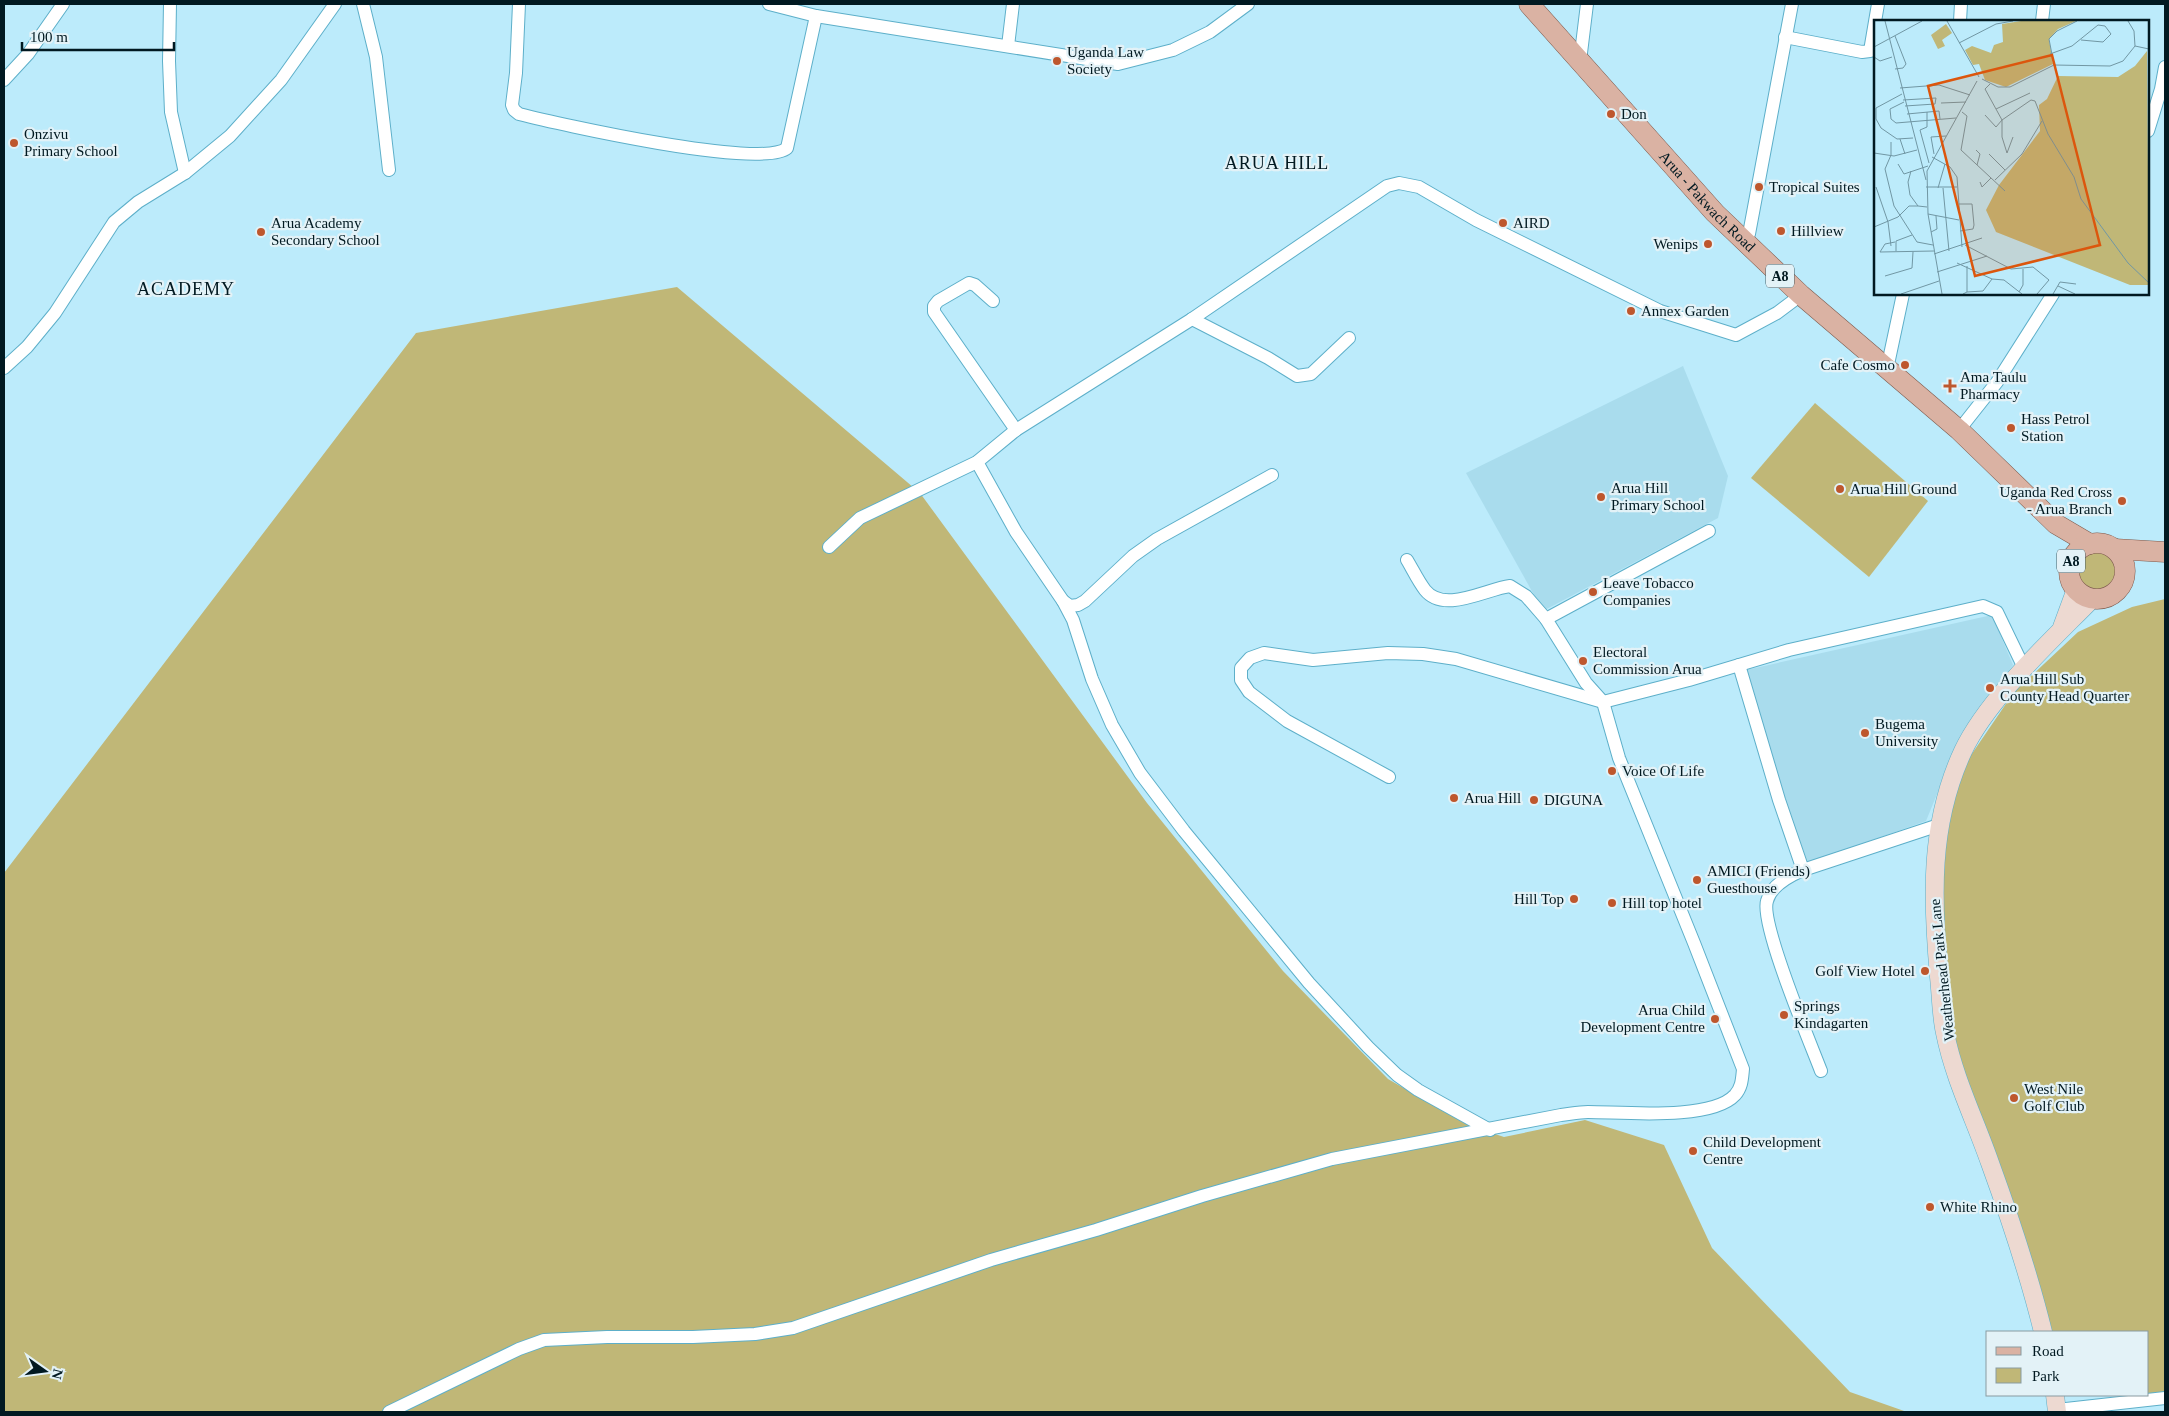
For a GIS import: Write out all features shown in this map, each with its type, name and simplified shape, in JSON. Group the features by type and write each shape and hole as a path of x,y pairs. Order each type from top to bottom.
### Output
{"main road":[{"name":"Arua - Pakwach Road","path":"1529,4 1715,213 1742,240 1801,295 1959,430 2056,524 2090,544"},
{"name":"Arua - Pakwach Road","path":"2056,524 2070,564"},
{"name":"A8","path":"2093,598 2084,595 2076,589 2070,577 2070,564 2077,551 2090,544 2104,543 2116,549 2165,552"},
{"path":"2116,549 2123,560 2125,574"},
{"path":"2093,598 2106,597 2117,590 2125,574 2165,552"},
{"name":"Weatherhead Park Lane","path":"2060,632 2076,589"},
{"name":"Weatherhead Park Lane","path":"2043,1331 2006,1209 1955,1069 1945,1033 1934,916 1934,876 1939,825 1964,751 1987,713 2093,598"}],"street":[{"path":"4,80 28,54 63,4"},
{"path":"170,4 169,61 171,112 185,173"},
{"path":"4,368 27,348 55,313 114,222 138,202 185,173 230,136 263,102 281,80 336,4"},
{"path":"363,4 376,57 389,170"},
{"path":"519,4 516,73 512,105 519,114 606,133 679,146 746,154 776,154 787,148 816,16"},
{"path":"769,4 816,16 1118,64 1173,50 1210,32 1248,4"},
{"path":"1008,46 1014,4"},
{"path":"1580,61 1587,4"},
{"path":"1742,240 1749,234 1792,4"},
{"path":"1875,20 1878,4"},
{"path":"1960,20 1961,4"},
{"path":"2042,20 2044,4"},
{"path":"1785,36 1862,52 1870,51 1874,28"},
{"path":"2149,128 2161,90 2165,67"},
{"path":"829,548 860,518 976,462 1016,430 1192,319 1387,186 1399,183 1419,187 1476,220 1660,311 1736,335 1776,313 1801,295"},
{"path":"994,301 974,284 969,283 938,302 934,306 934,312 1016,430"},
{"path":"1887,369 1903,295"},
{"path":"1959,430 1997,382 2052,295"},
{"path":"1192,319 1268,358 1297,376 1311,374 1349,338"},
{"path":"976,462 1016,532 1063,601 1073,620 1104,711 1140,773 1220,876 1309,984 1355,1034 1397,1074 1418,1090 1490,1130"},
{"path":"1063,601 1070,606 1078,605 1098,591 1144,548 1272,475"},
{"path":"1546,619 1709,531"},
{"path":"389,1412 519,1348 544,1340 598,1337 693,1337 755,1334 793,1328 991,1260 1332,1159 1561,1115 1585,1112 1642,1114 1680,1112 1718,1105 1734,1096 1741,1086 1743,1069 1619,758 1603,702 1586,683 1546,619 1526,596 1510,586 1455,601 1432,596 1426,591 1408,560"},
{"path":"1389,777 1287,721 1249,692 1241,680 1241,668 1250,658 1264,653 1313,660 1388,652 1423,654 1456,659 1603,702 1789,650 1983,606 1997,612 2025,670"},
{"path":"1739,665 1779,800 1803,870"},
{"path":"1821,1071 1778,956 1766,917 1767,901 1775,887 1788,877 1803,870 1939,825"},
{"path":"2056,1406 2165,1398"}],"shaded area":[{"name":"Arua Hill Primary School","path":"1683,366 1728,476 1718,518 1543,611 1466,473"},
{"name":"Bugema University","path":"1992,615 2013,665 1976,712 1953,755 1926,821 1805,864 1746,670"}],"green space":[{"path":"677,287 920,493 1147,803 1283,971 1388,1079 1468,1125 1504,1137 1585,1120 1664,1145 1712,1248 1850,1392 1907,1412 4,1412 4,873 416,333"},
{"name":"Arua Hill Ground","path":"1815,403 1928,501 1869,577 1751,478"},
{"path":"2092,549 2100,549 2112,555 2118,571 2112,587 2100,593 2092,593 2080,587 2074,575 2074,567 2080,555"},
{"path":"2165,599 2165,1395 2149,1395 2149,1331 2048,1331 1944,1012 1942,836 1967,761 2014,692 2078,632 2132,607"}],"place":[{"name":"Uganda Law Society","path":"1057,61"},
{"name":"Don","path":"1611,114"},
{"name":"Onzivu Primary School","path":"14,143"},
{"name":"Tropical Suites","path":"1759,187"},
{"name":"AIRD","path":"1503,223"},
{"name":"Hillview","path":"1781,231"},
{"name":"Arua Academy Secondary School","path":"261,232"},
{"name":"Wenips","path":"1708,244"},
{"name":"Annex Garden","path":"1631,311"},
{"name":"Cafe Cosmo","path":"1905,365"},
{"name":"Ama Taulu Pharmacy","path":"1950,386"},
{"name":"Hass Petrol Station","path":"2011,428"},
{"name":"Arua Hill Ground","path":"1840,489"},
{"name":"Arua Hill Primary School","path":"1601,497"},
{"name":"Uganda Red Cross - Arua Branch","path":"2122,501"},
{"name":"Leave Tobacco Companies","path":"1593,592"},
{"name":"Electoral Commission Arua","path":"1583,661"},
{"name":"Arua Hill Sub County Head Quarter","path":"1990,688"},
{"name":"Bugema University","path":"1865,733"},
{"name":"Voice Of Life","path":"1612,771"},
{"name":"Arua Hill","path":"1454,798"},
{"name":"DIGUNA","path":"1534,800"},
{"name":"AMICI (Friends) Guesthouse","path":"1697,880"},
{"name":"Hill Top","path":"1574,899"},
{"name":"Hill top hotel","path":"1612,903"},
{"name":"Golf View Hotel","path":"1925,971"},
{"name":"Springs Kindagarten","path":"1784,1015"},
{"name":"Arua Child Development Centre","path":"1715,1019"},
{"name":"West Nile Golf Club","path":"2014,1098"},
{"name":"Child Development Centre","path":"1693,1151"},
{"name":"White Rhino","path":"1930,1207"}],"district":[{"name":"ARUA HILL","path":"1277,163"},
{"name":"ACADEMY","path":"186,289"}]}
